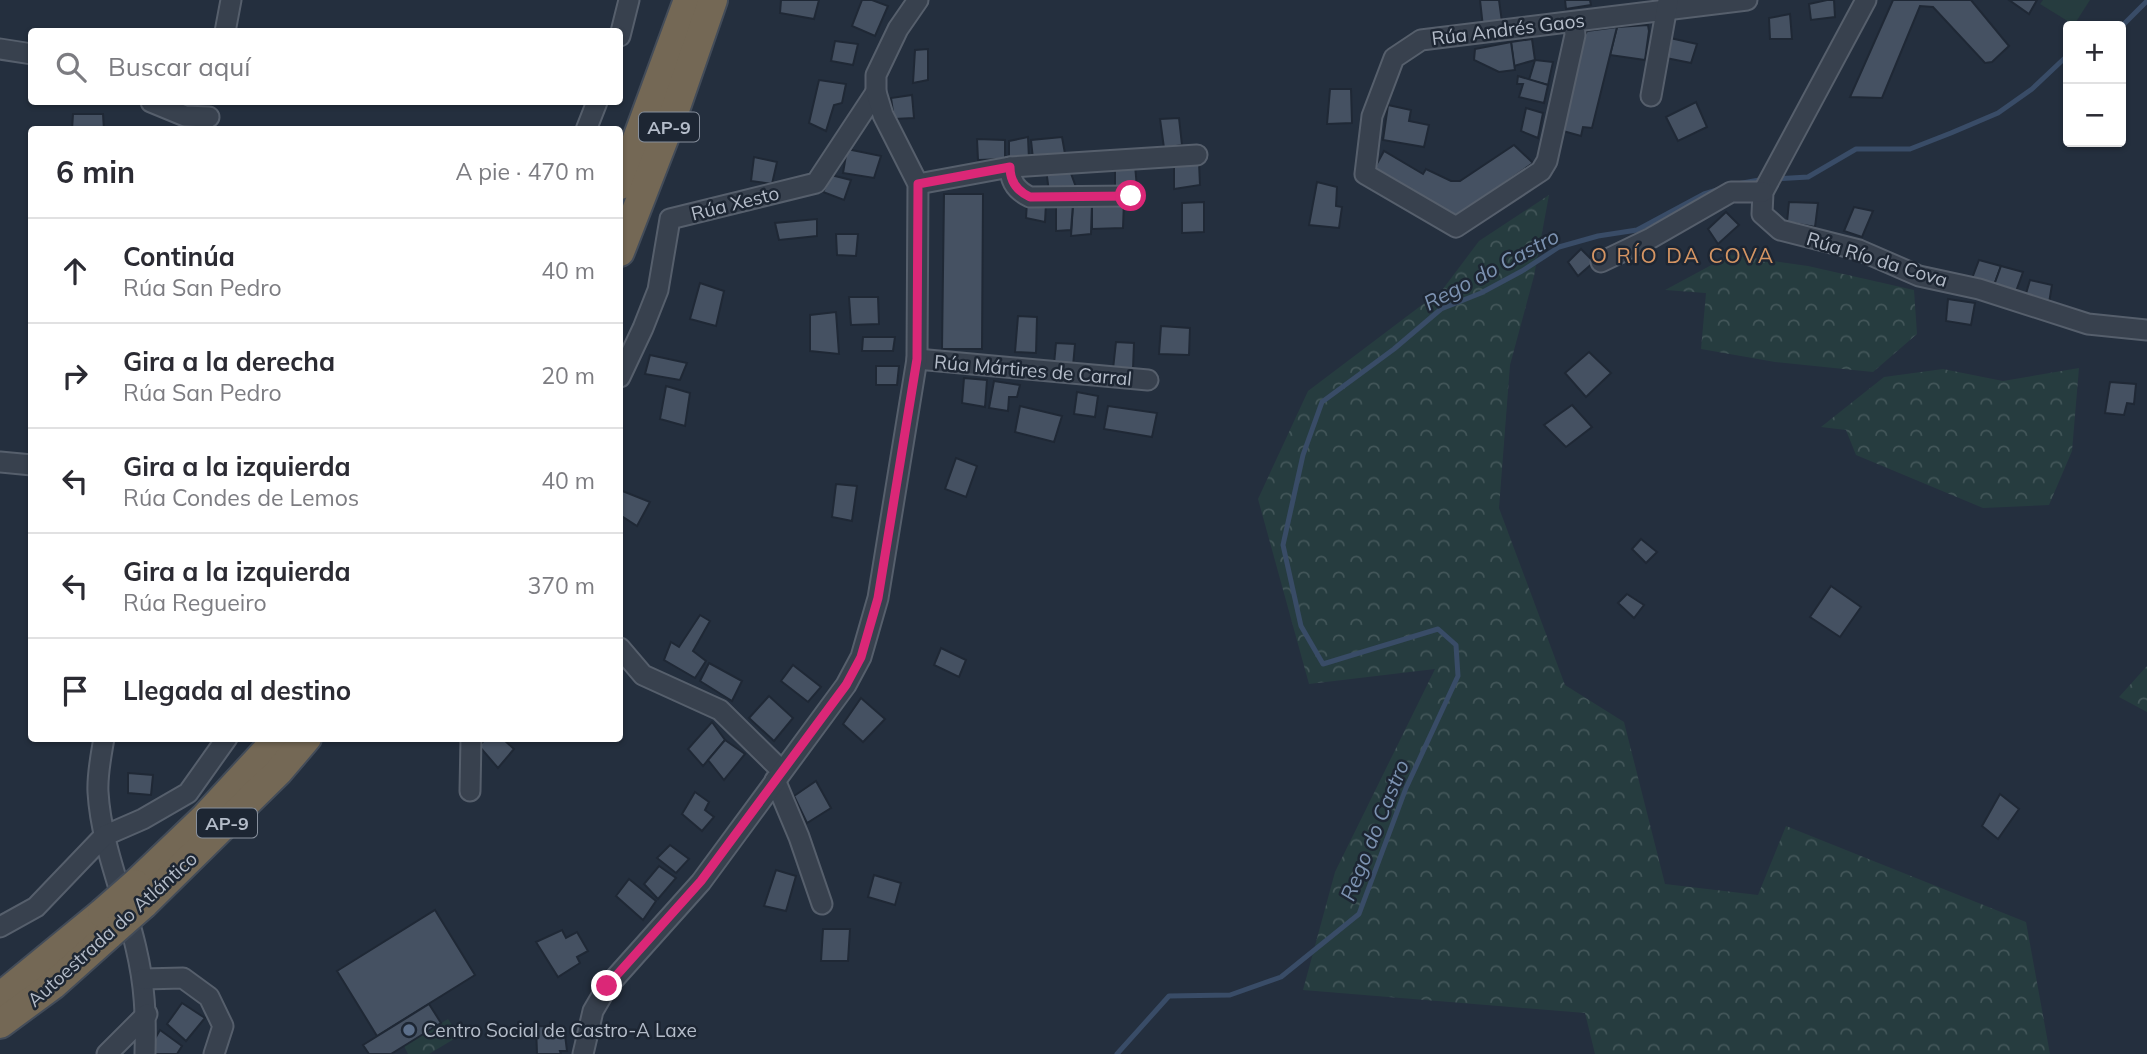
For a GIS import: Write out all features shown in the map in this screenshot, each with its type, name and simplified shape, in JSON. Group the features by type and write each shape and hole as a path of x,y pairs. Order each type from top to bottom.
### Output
{"highway":[{"name":"AP-9","path":"623,177 688,0"},
{"name":"AP-9","path":"623,244 674,113 713,0"},
{"name":"Autoestrada do Atlántico","path":"139,894 274,742"},
{"name":"Autoestrada do Atlántico","path":"0,1024 54,985 106,924 279,771 304,742"},
{"name":"Autoestrada do Atlántico","path":"0,997 106,924"}],"street":[{"path":"226,28 230,0"},
{"path":"622,28 629,0"},
{"path":"583,1054 593,1011 607,986 701,881 846,685 865,645 878,598 917,359 918,184 883,115 876,92 876,75 898,29 918,0"},
{"name":"Rúa Andrés Gaos","path":"1574,22 1575,35 1547,161 1541,171 1456,227 1365,174 1372,116 1394,58 1421,40 1574,22 1667,5 1747,0"},
{"path":"1601,262 1661,233 1731,192 1763,192 1866,0"},
{"path":"1651,96 1667,5"},
{"path":"0,49 28,53"},
{"name":"Rúa Xesto","path":"623,371 658,289 670,219 816,184 876,92"},
{"path":"158,105 185,116 211,116"},
{"path":"588,126 596,105"},
{"path":"918,184 1010,167 1197,155"},
{"path":"1010,167 1010,179 1022,193 1030,197 1131,196"},
{"name":"Rúa Río da Cova","path":"1763,192 1762,214 1780,230 1859,250 1919,276 1979,289 2088,324 2147,330"},
{"name":"Rúa Mártires de Carral","path":"917,359 1148,380"},
{"path":"0,461 28,464"},
{"path":"623,652 643,676 720,710 779,776 822,904"},
{"path":"103,742 97,790 104,836 143,979 147,1014 145,1054"},
{"path":"0,927 36,907 104,836 143,819 188,793 225,742"},
{"path":"470,791 471,742"},
{"path":"143,979 183,978 209,997 223,1027 214,1054"},
{"path":"107,1054 147,1014"}],"green space":[{"path":"2043,0 2090,0 2077,21 2068,21 2040,4"},
{"path":"1549,195 1534,276 1510,365 1499,508 1565,685 1624,722 1665,884 1758,895 1786,826 2026,922 2050,1054 1595,1054 1585,1013 1303,990 1335,872 1435,669 1309,684 1258,499 1308,391 1443,289 1479,241"},
{"path":"1730,255 1808,266 1914,290 1917,334 1873,372 1775,362 1701,349 1706,293 1665,290"},
{"path":"2079,368 2072,451 2049,505 1983,508 1856,455 1846,430 1821,427 1884,377 1943,369 2003,381"},
{"path":"2147,666 2147,712 2119,697"},
{"path":"448,1019 459,1036 429,1054 408,1054 404,1046"}],"building":[{"path":"781,0 819,0 814,19 780,13"},
{"path":"862,0 872,0 888,6 875,36 852,26"},
{"path":"1480,0 1499,0 1502,22 1483,27"},
{"path":"1565,0 1590,0 1591,5 1566,9"},
{"path":"1834,0 1835,17 1811,20 1809,4"},
{"path":"1893,0 1971,0 2009,46 1992,62 1985,63 1933,7 1920,6 1882,98 1850,97"},
{"path":"2009,0 2037,0 2029,14"},
{"path":"1790,14 1792,39 1770,39 1769,18"},
{"path":"1648,25 1645,60 1610,55 1617,27"},
{"path":"1617,27 1592,128 1583,127 1581,136 1563,131 1583,38 1587,31"},
{"path":"1670,38 1697,44 1691,63 1666,58"},
{"path":"1532,39 1535,60 1514,66 1511,42"},
{"path":"835,41 858,44 853,65 831,61"},
{"path":"1511,42 1515,70 1499,72 1474,60 1475,49"},
{"path":"928,49 928,80 913,83 915,50"},
{"path":"1535,60 1553,62 1548,85 1529,80"},
{"path":"1518,76 1548,85 1544,103 1519,97 1523,84 1517,84"},
{"path":"819,80 846,84 842,103 834,105 826,131 809,123"},
{"path":"1330,89 1351,89 1352,123 1327,124"},
{"path":"912,95 914,118 894,119 891,98"},
{"path":"1696,102 1707,127 1678,141 1666,117"},
{"path":"1388,105 1411,110 1409,121 1429,125 1424,147 1383,140"},
{"path":"1526,108 1543,113 1538,138 1521,131"},
{"path":"73,114 103,114 104,126 72,126"},
{"path":"1179,118 1182,145 1164,148 1160,119"},
{"path":"1028,137 1029,159 1009,160 1009,141"},
{"path":"1062,137 1066,159 1033,159 1031,140"},
{"path":"977,139 1005,140 1005,159 978,160"},
{"path":"1514,145 1533,163 1457,216 1374,169 1384,151 1423,174 1426,169 1451,181 1460,181"},
{"path":"847,149 881,156 874,178 843,173"},
{"path":"754,157 777,162 772,184 751,181"},
{"path":"1199,162 1200,185 1174,189 1174,163"},
{"path":"1135,165 1137,188 1115,189 1115,167"},
{"path":"1069,168 1077,190 1049,192 1046,169"},
{"path":"831,175 851,180 844,200 823,192"},
{"path":"1317,182 1337,187 1336,206 1342,207 1339,228 1309,225"},
{"path":"944,194 983,194 982,349 942,349"},
{"path":"1124,201 1123,228 1092,229 1092,203"},
{"path":"1027,202 1046,203 1045,222 1026,218"},
{"path":"1204,202 1204,232 1182,233 1182,203"},
{"path":"1789,202 1818,203 1815,227 1787,222"},
{"path":"1092,203 1091,234 1071,236 1073,204"},
{"path":"1056,204 1073,204 1071,230 1056,231"},
{"path":"1854,207 1873,211 1862,237 1844,231"},
{"path":"1726,212 1739,225 1718,244 1708,229"},
{"path":"817,219 817,236 779,240 775,223"},
{"path":"836,234 858,234 856,256 837,255"},
{"path":"1581,249 1594,262 1578,276 1568,262"},
{"path":"1979,260 2001,266 1993,288 1971,281"},
{"path":"2001,266 2023,272 2015,294 1993,288"},
{"path":"2030,280 2052,285 2049,303 2025,297"},
{"path":"700,283 724,291 716,326 690,319"},
{"path":"849,297 878,297 879,324 851,325"},
{"path":"1948,299 1975,303 1971,325 1946,321"},
{"path":"836,312 839,354 810,351 810,315"},
{"path":"1018,316 1037,317 1036,353 1015,352"},
{"path":"1161,326 1190,328 1189,355 1159,354"},
{"path":"863,337 895,337 893,351 862,351"},
{"path":"1116,342 1134,343 1133,369 1113,369"},
{"path":"1056,343 1075,344 1073,366 1054,364"},
{"path":"1589,352 1611,373 1586,397 1565,373"},
{"path":"650,355 687,363 680,380 645,374"},
{"path":"876,366 899,366 897,385 876,385"},
{"path":"964,378 987,380 985,407 962,403"},
{"path":"994,381 1020,385 1017,397 1009,397 1008,411 989,408"},
{"path":"2110,382 2136,384 2134,404 2127,403 2124,415 2105,413"},
{"path":"666,386 690,393 685,426 660,419"},
{"path":"1077,392 1098,396 1095,417 1074,414"},
{"path":"1572,405 1592,427 1566,447 1544,425"},
{"path":"1020,406 1062,416 1054,442 1015,432"},
{"path":"1108,406 1157,413 1152,437 1104,429"},
{"path":"956,458 977,466 966,497 945,489"},
{"path":"836,484 857,486 852,521 832,517"},
{"path":"623,491 650,502 637,526 623,517"},
{"path":"1641,539 1657,552 1646,563 1632,549"},
{"path":"1831,586 1861,607 1840,637 1810,617"},
{"path":"1627,594 1644,605 1634,618 1618,603"},
{"path":"700,615 710,621 693,651 706,661 695,678 664,660 671,642 679,647"},
{"path":"941,648 966,660 959,677 934,665"},
{"path":"709,663 742,681 732,701 700,681"},
{"path":"793,665 821,687 808,702 781,681"},
{"path":"769,696 793,718 774,741 749,718"},
{"path":"861,698 885,719 863,742 843,724"},
{"path":"712,722 725,740 703,766 688,749"},
{"path":"725,740 745,754 724,780 708,760"},
{"path":"482,742 506,742 514,749 498,768 479,746"},
{"path":"128,773 153,775 151,795 128,793"},
{"path":"816,781 831,808 807,823 794,796"},
{"path":"695,792 709,802 705,810 714,817 702,831 682,814"},
{"path":"2000,794 2019,809 1998,839 1982,826"},
{"path":"670,845 689,859 676,873 657,858"},
{"path":"659,866 676,878 658,899 644,884"},
{"path":"776,870 796,876 786,911 764,906"},
{"path":"874,875 901,883 895,905 868,897"},
{"path":"629,879 656,901 643,920 616,896"},
{"path":"435,910 475,975 377,1036 337,971"},
{"path":"823,929 850,929 848,961 821,961"},
{"path":"562,930 566,938 577,932 588,951 577,957 580,963 558,977 536,942"},
{"path":"182,1003 205,1018 186,1041 167,1024"},
{"name":"Centro Social de Castro-A Laxe","path":"429,1004 441,1023 391,1054 369,1054 363,1045"},
{"path":"536,1026 564,1027 567,1051 560,1051 561,1054 537,1054"},
{"path":"160,1030 182,1046 177,1054 155,1054 149,1049"}],"waterway":[{"name":"Rego do Castro","path":"2126,22 2147,1"},
{"name":"Rego do Castro","path":"1775,179 1808,177 1856,149 1910,149 1951,133 1998,113 2032,89 2063,60"},
{"name":"Rego do Castro","path":"1737,184 1765,179"},
{"name":"Rego do Castro","path":"1117,1054 1169,996 1230,995 1281,977 1359,914 1406,788 1458,676 1456,645 1438,629 1323,664 1301,626 1283,545 1303,455 1322,402 1394,349 1441,309 1481,293 1559,247 1598,236 1637,230 1704,194 1717,190"}],"place":[{"name":"Centro Social de Castro-A Laxe","path":"409,1030"}],"district":[{"name":"O RÍO DA COVA","path":"1683,255"}],"route":[{"path":"607,986 701,881 846,685 861,657 878,598 917,359 918,184 1010,167 1010,179 1022,193 1030,197 1131,196"}]}
